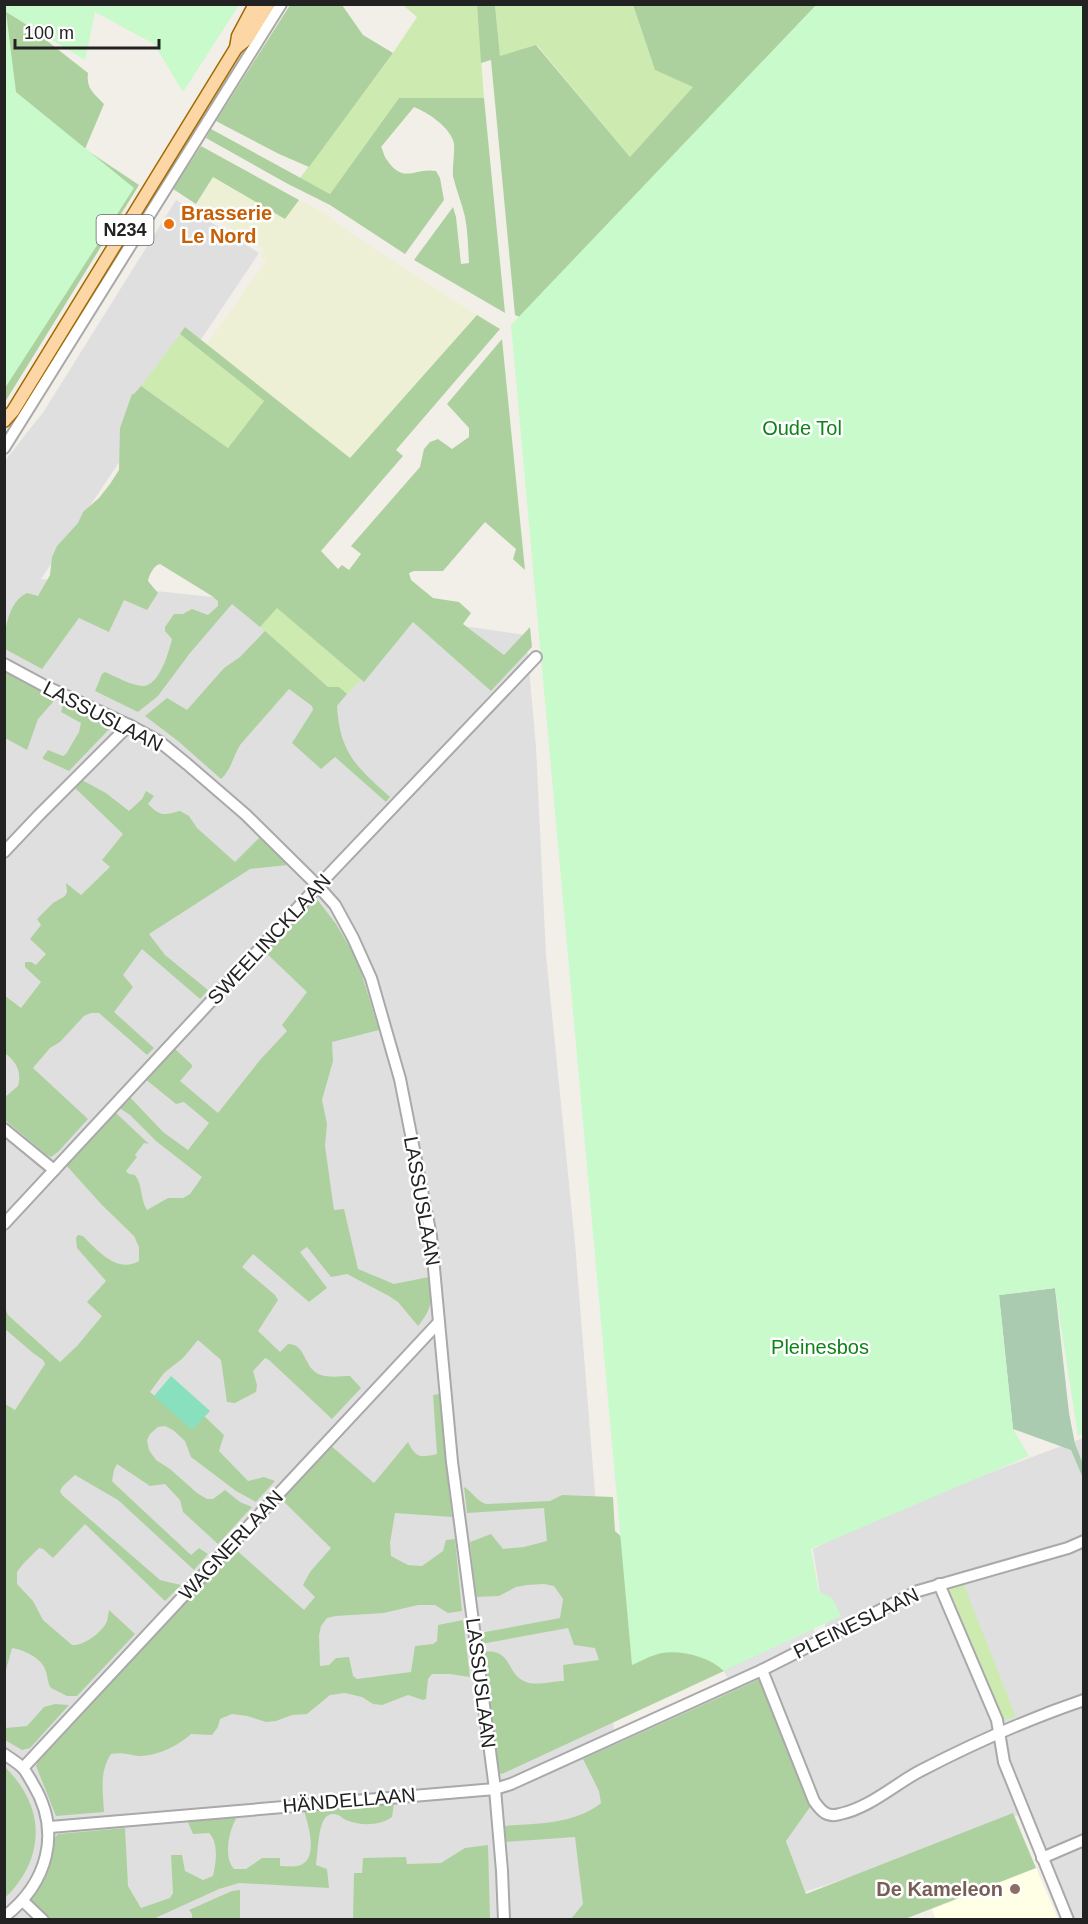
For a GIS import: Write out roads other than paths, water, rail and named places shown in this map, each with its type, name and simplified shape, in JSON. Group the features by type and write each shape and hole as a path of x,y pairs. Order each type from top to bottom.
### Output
{"main road":[{"name":"N234","path":"236,48 238,36 255,4"},
{"name":"N234","path":"4,432 13,411 236,48 246,39 268,4"},
{"name":"N234","path":"4,421 13,411"}],"street":[{"path":"4,448 281,4"},
{"name":"SWEELINCKLAAN","path":"4,1224 318,886 536,657"},
{"name":"LASSUSLAAN","path":"4,664 129,725 160,742 187,764 245,814 335,905 353,938 370,978 400,1079 431,1236 452,1462 495,1789 504,1920"},
{"path":"4,852 129,725"},
{"path":"4,1129 54,1170"},
{"name":"WAGNERLAAN","path":"23,1768 438,1322"},
{"name":"PLEINESLAAN","path":"636,1728 762,1670 918,1591 1068,1548 1083,1541"},
{"path":"939,1584 997,1720 1004,1762 1068,1920"},
{"path":"762,1670 814,1801 829,1815 840,1815 860,1806 937,1762 1083,1700"},
{"name":"HÄNDELLAAN","path":"50,1827 495,1789 636,1728"},
{"path":"4,1754 23,1768 41,1797 50,1827 47,1853 38,1879 22,1901 4,1917"},
{"path":"1042,1858 1083,1840"},
{"path":"22,1901 44,1920"}],"place":[{"name":"Brasserie Le Nord","path":"169,224"},
{"name":"De Kameleon","path":"1015,1889"}],"park label":[{"name":"Oude Tol","path":"802,428"},
{"name":"Pleinesbos","path":"820,1347"}]}
